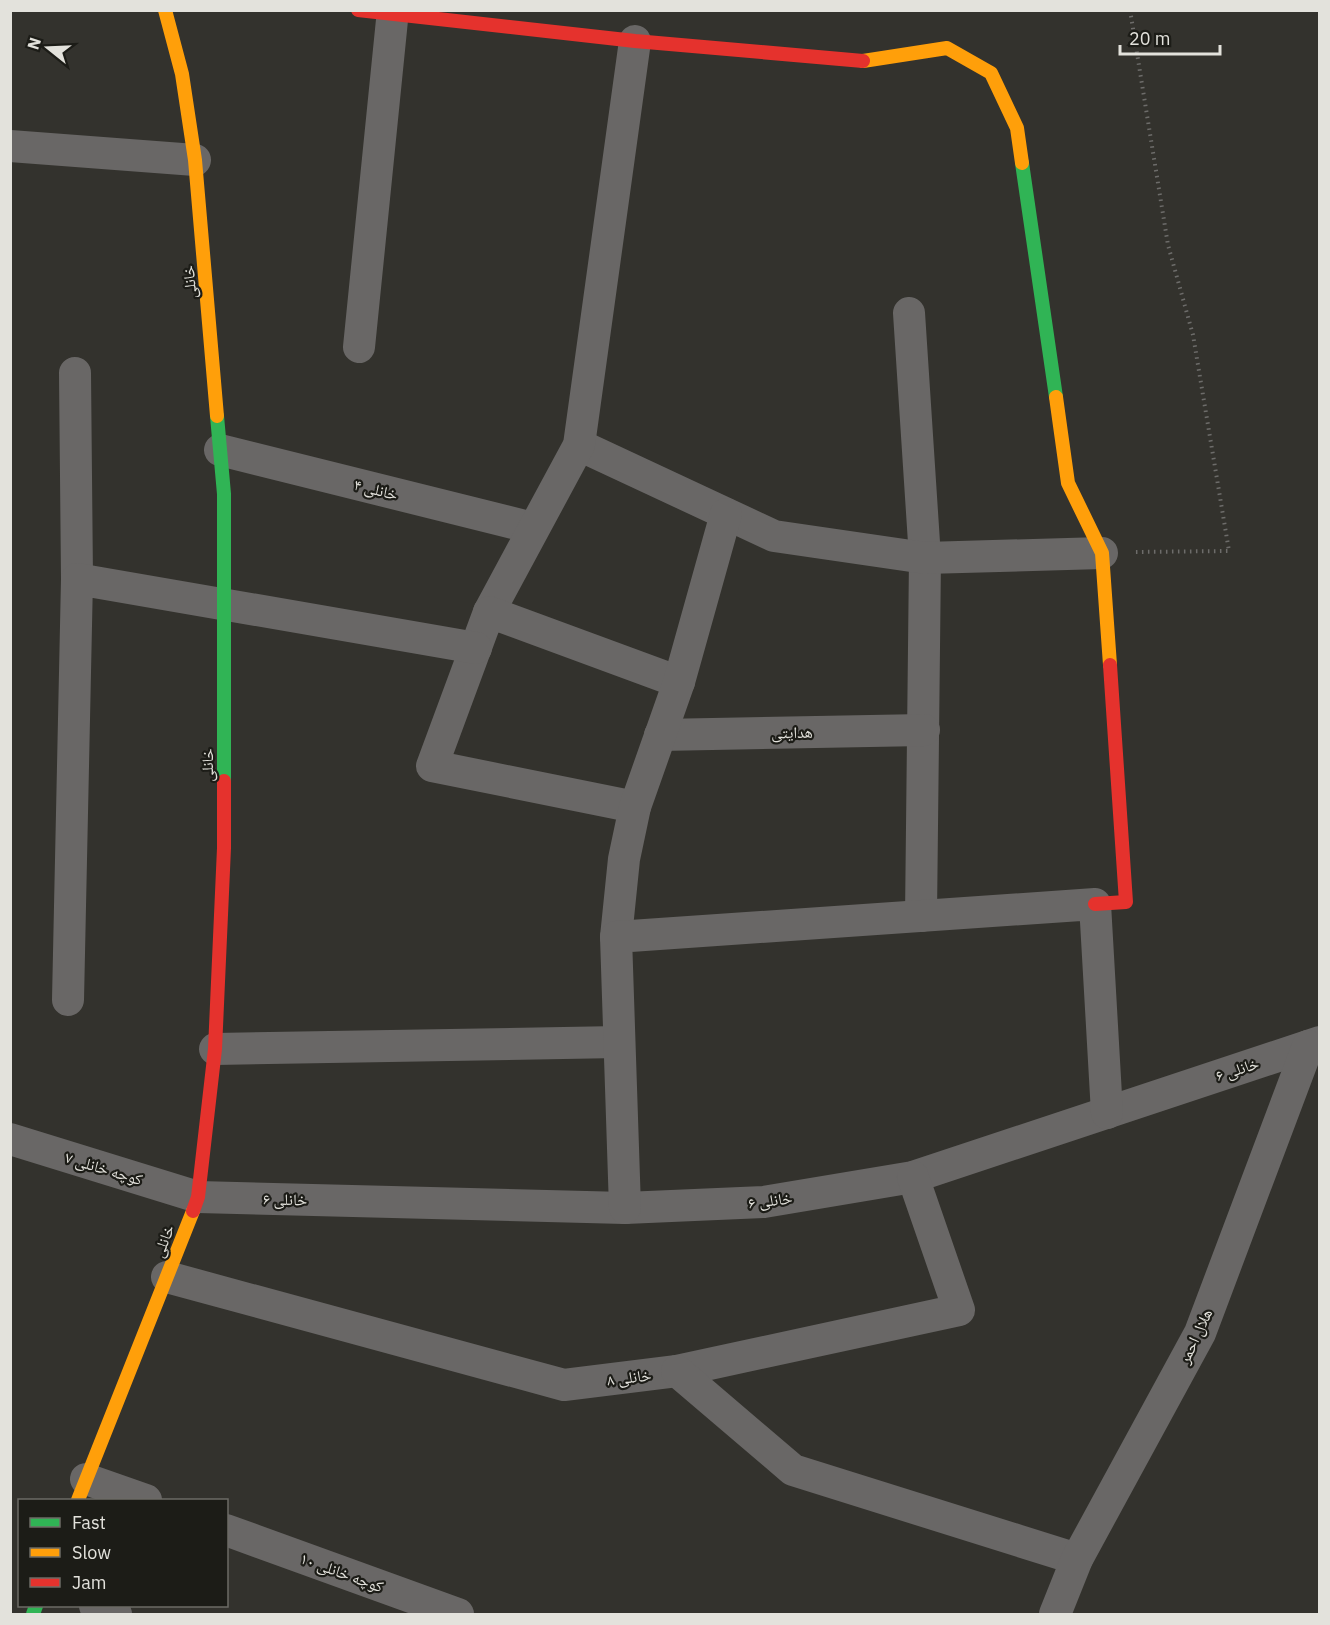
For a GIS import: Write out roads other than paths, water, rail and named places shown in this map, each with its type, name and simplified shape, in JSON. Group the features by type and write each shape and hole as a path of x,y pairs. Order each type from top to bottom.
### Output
{"main road":[{"name":"خانلی","path":"82,1490 198,1197 215,1049 224,848 224,494 195,160 182,74 165,10"},
{"path":"358,10 393,12 635,41 867,62 947,48 991,73 1017,128 1068,483 1102,553 1126,902 1095,904"}],"street":[{"path":"359,347 393,12"},
{"path":"635,41 579,445 489,612 432,766 635,807"},
{"path":"10,146 195,160"},
{"path":"909,313 926,558 921,916"},
{"path":"68,1000 77,579 75,373"},
{"path":"579,445 774,536 926,558 1102,553"},
{"name":"خانلی ۴","path":"220,450 533,528"},
{"path":"625,1208 616,937 624,859 635,807 679,682 726,514"},
{"path":"77,579 476,648"},
{"path":"489,612 679,682"},
{"name":"هدایتی","path":"660,735 924,730"},
{"path":"616,937 1095,904 1107,1113"},
{"path":"215,1049 619,1042"},
{"name":"خانلی ۶","path":"198,1197 625,1208 764,1202 913,1177 1314,1044"},
{"name":"هلال احمر","path":"1055,1614 1077,1559 1200,1333 1314,1044"},
{"name":"کوچه خانلی ۷","path":"10,1140 198,1197"},
{"name":"خانلی ۸","path":"167,1277 564,1385 677,1371 959,1310 913,1177"},
{"path":"677,1371 793,1470 1077,1559"},
{"path":"82,1490 140,1499"},
{"name":"کوچه خانلی ۱۰","path":"228,1531 458,1614"},
{"path":"100,1607 116,1614"}]}
